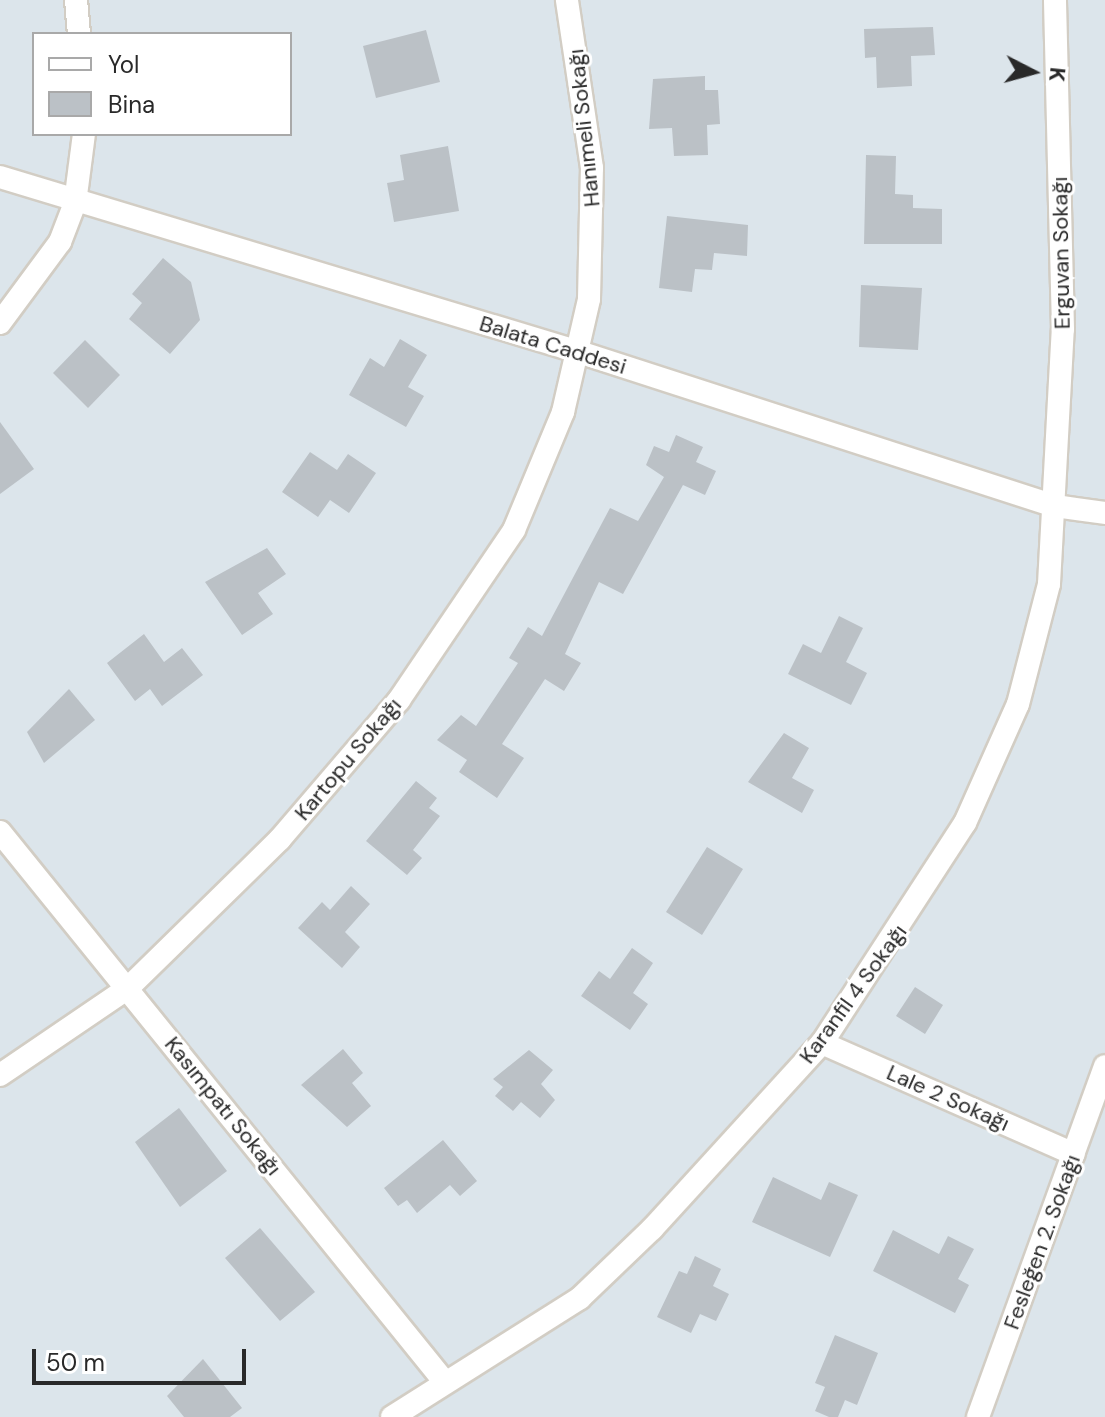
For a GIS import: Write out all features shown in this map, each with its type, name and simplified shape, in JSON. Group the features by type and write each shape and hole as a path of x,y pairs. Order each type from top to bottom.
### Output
{"street":[{"path":"76,0 79,32"},
{"name":"Hanımeli Sokağı","path":"567,0 595,230 579,352"},
{"name":"Erguvan Sokağı","path":"1055,0 1063,329 1055,506"},
{"path":"0,323 43,272 75,203 84,136"},
{"name":"Balata Caddesi","path":"0,177 75,203 579,352 1055,506 1105,513"},
{"name":"Kartopu Sokağı","path":"0,1075 128,988 280,839 399,700 471,599 542,469 579,352"},
{"name":"Karanfil 4 Sokağı","path":"392,1417 607,1276 822,1043 919,903 1001,744 1034,653 1055,506"},
{"name":"Kasımpatı Sokağı","path":"0,832 444,1381"},
{"name":"Lale 2 Sokağı","path":"822,1043 1074,1154"},
{"name":"Fesleğen 2. Sokağı","path":"978,1417 1105,1066"}],"building":[{"path":"933,27 935,55 911,56 912,86 877,88 876,57 865,58 864,29"},
{"path":"426,30 440,82 376,98 363,46"},
{"path":"705,76 705,90 718,90 720,124 707,125 708,155 674,156 672,128 649,129 653,79"},
{"path":"448,146 459,211 394,222 387,183 404,180 400,155"},
{"path":"866,155 896,156 895,194 913,195 913,208 942,209 942,244 864,244"},
{"path":"667,216 748,225 747,256 714,253 712,270 695,269 692,292 659,288"},
{"path":"163,258 191,282 200,320 170,354 129,319 142,303 132,294"},
{"path":"861,285 922,288 918,350 859,347"},
{"path":"400,339 427,355 408,387 424,396 406,427 349,395 370,358 384,367"},
{"path":"85,340 120,375 88,408 53,373"},
{"path":"0,422 34,469 0,494"},
{"path":"676,435 703,447 696,462 716,471 705,495 683,485 623,594 599,582 565,654 581,663 564,691 545,679 502,744 524,758 497,798 459,772 467,760 437,740 461,715 476,726 518,663 509,658 528,627 542,636 610,508 638,521 664,477 646,465 654,446 669,452"},
{"path":"310,452 337,470 348,454 376,473 349,513 330,500 318,517 282,492"},
{"path":"267,548 286,574 258,593 273,614 242,635 205,582"},
{"path":"839,616 863,628 846,662 867,673 851,705 788,674 803,644 821,653"},
{"path":"144,634 164,662 182,648 203,675 162,706 150,689 135,701 107,663"},
{"path":"69,689 95,720 44,763 27,732"},
{"path":"784,733 809,748 792,778 814,790 802,813 748,782"},
{"path":"416,781 437,798 429,808 440,816 413,850 422,858 407,875 366,841"},
{"path":"707,847 743,869 702,935 666,912"},
{"path":"351,886 370,904 345,932 360,947 342,968 298,928 322,902 330,910"},
{"path":"632,948 653,963 633,993 648,1004 630,1030 581,996 599,971 610,979"},
{"path":"915,987 943,1005 925,1034 896,1016"},
{"path":"343,1049 363,1073 352,1083 371,1106 347,1127 301,1085"},
{"path":"529,1050 553,1070 541,1084 555,1100 540,1118 521,1102 513,1111 495,1096 503,1087 493,1079"},
{"path":"179,1108 227,1171 180,1207 135,1142"},
{"path":"443,1140 477,1181 460,1196 450,1185 417,1213 407,1200 398,1206 384,1188"},
{"path":"773,1177 821,1200 829,1182 858,1195 830,1257 752,1222"},
{"path":"260,1228 315,1292 280,1321 225,1258"},
{"path":"893,1230 939,1254 948,1236 974,1249 958,1279 969,1285 955,1313 873,1271"},
{"path":"695,1256 721,1269 713,1286 729,1294 716,1321 700,1314 691,1333 657,1317 679,1271 687,1274"},
{"path":"835,1335 878,1353 857,1405 845,1400 838,1417 829,1417 815,1411 825,1387 815,1383"},
{"path":"203,1359 242,1408 230,1417 184,1417 167,1396"}]}
